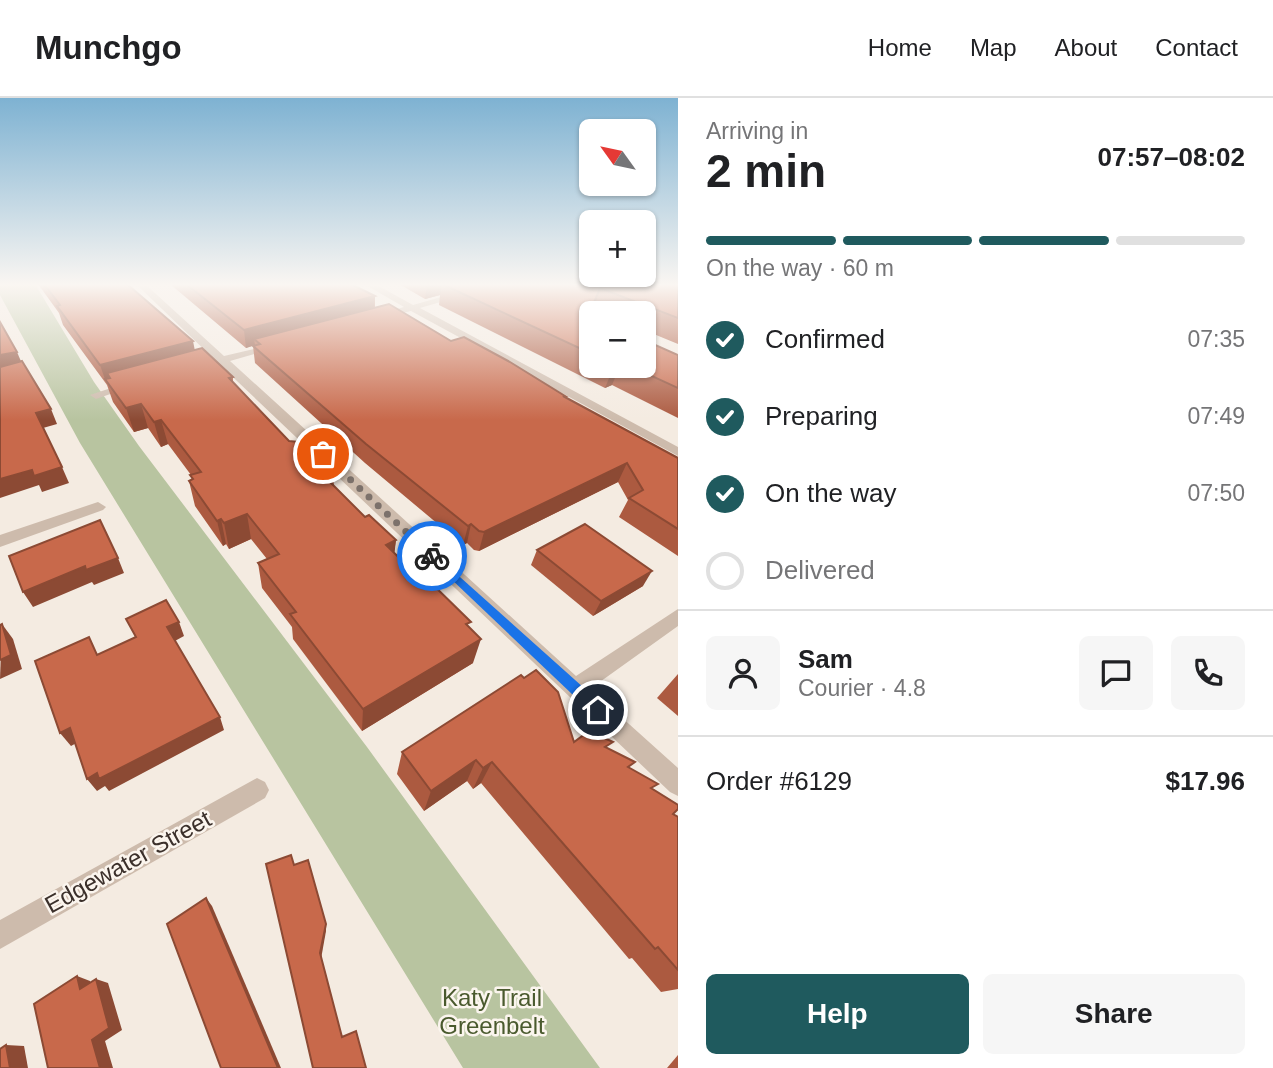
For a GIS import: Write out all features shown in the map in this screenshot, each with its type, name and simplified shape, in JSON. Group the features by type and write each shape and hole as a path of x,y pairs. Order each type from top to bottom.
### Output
{"street":[{"path":"189,329 678,784"},
{"path":"451,329 678,452"},
{"path":"197,367 282,344"},
{"path":"96,395 146,381"},
{"path":"0,541 98,506"},
{"path":"575,688 678,616"},
{"name":"Edgewater Street","path":"0,934 257,790"}],"green space":[{"name":"Katy Trail Greenbelt","path":"19,329 62,329 94,382 139,446 367,747 600,1068 463,1068 80,443"}],"building":[{"path":"0,329 4,329 17,352 0,355"},
{"path":"74,329 179,329 193,341 100,365"},
{"path":"292,329 431,329 451,341 464,337 563,396 678,458 678,529 629,498 643,490 627,463 484,532 479,531 471,524 468,526 366,444 253,346 260,344 254,339"},
{"path":"539,329 579,329 579,348"},
{"path":"656,345 678,355 678,388 656,378"},
{"path":"202,348 233,377 229,378 289,441 299,442 333,475 330,476 334,479 329,481 365,517 369,515 396,540 386,545 419,577 423,575 471,622 466,624 481,639 363,709 290,614 296,612 258,563 279,554 247,514 224,523 221,519 217,521 189,481 193,479 190,475 201,472 161,420 154,422 141,404 126,408 105,379 110,378 107,373"},
{"path":"22,361 51,409 36,413 62,467 34,476 32,470 0,479 0,367"},
{"path":"100,520 118,558 86,570 85,566 23,592 9,556"},
{"path":"585,524 652,571 601,601 537,550"},
{"path":"166,600 179,622 167,627 220,717 99,779 97,773 87,779 70,728 60,733 35,661 89,637 97,655 136,637 126,619"},
{"path":"2,624 11,655 0,660 0,625"},
{"path":"536,670 558,692 574,742 589,731 613,742 605,747 635,762 628,767 658,784 651,788 678,805 673,814 678,817 678,970 658,947 655,949 492,762 483,768 476,760 431,791 402,752 521,675 524,678"},
{"path":"291,855 294,865 308,860 326,924 320,953 342,1037 356,1031 366,1068 313,1068 266,864"},
{"path":"206,898 278,1068 221,1068 167,924"},
{"path":"77,976 80,989 96,979 109,1028 92,1040 100,1068 48,1068 34,1004"},
{"path":"6,1045 10,1068 0,1068 0,1049"}],"way so far":[{"path":"323,454 432,556"}],"route":[{"path":"432,556 598,710"}]}
